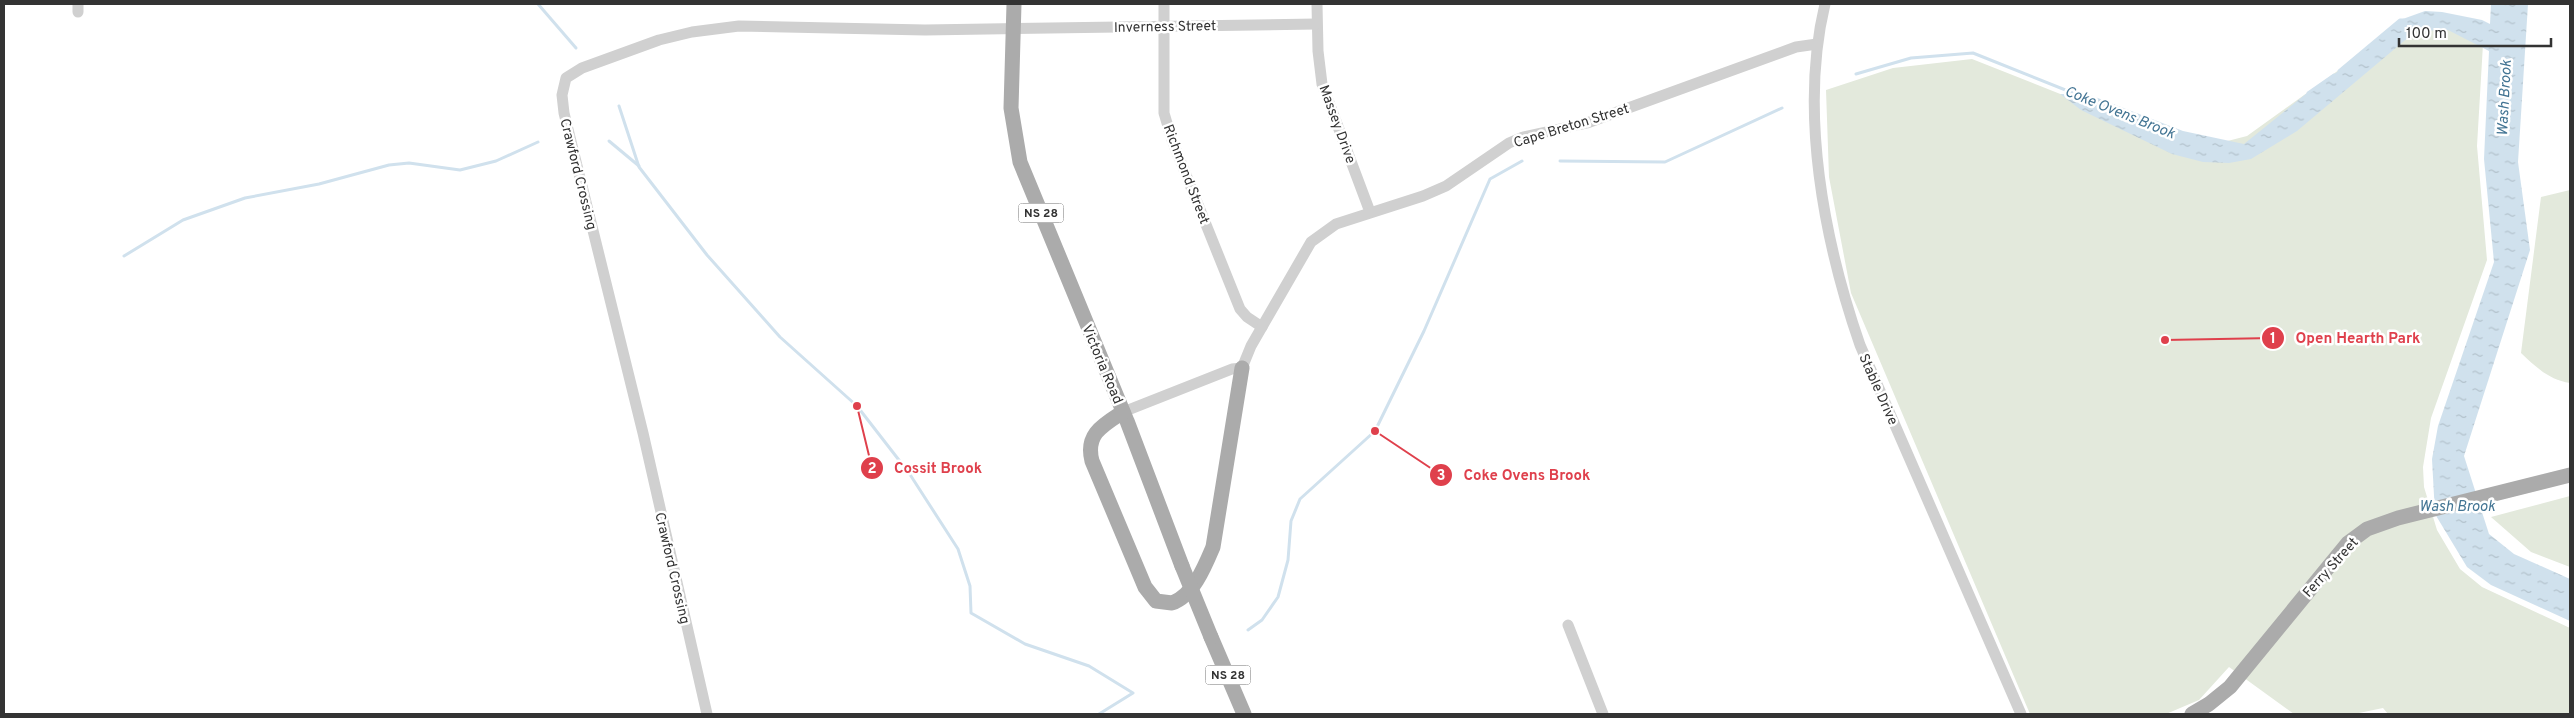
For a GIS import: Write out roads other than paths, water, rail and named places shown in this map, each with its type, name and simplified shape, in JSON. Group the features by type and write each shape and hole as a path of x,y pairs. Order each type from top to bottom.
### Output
{"main road":[{"name":"Victoria Road","path":"1014,4 1012,108 1020,162 1123,412 1182,566 1244,714"},
{"path":"1123,412 1098,428 1093,434 1090,453 1145,587 1156,601 1172,603 1188,593 1206,564 1213,547 1242,368"},
{"name":"Ferry Street","path":"2192,714 2209,704 2230,687 2348,543 2367,529 2428,510 2570,475"}],"street":[{"name":"Richmond Street","path":"1164,4 1162,99 1172,140 1240,308 1247,317 1262,327"},
{"name":"Massey Drive","path":"1317,4 1316,24 1322,84 1370,212"},
{"name":"Stable Drive","path":"1825,4 1817,44 1814,75 1820,177 1830,243 1843,296 1860,345 2021,714"},
{"name":"Inverness Street","path":"1013,28 1316,24"},
{"name":"Crawford Crossing","path":"707,714 628,371 564,113 562,95 566,78 582,68 659,40 692,32 739,26 925,30 1013,28"},
{"name":"Cape Breton Street","path":"1242,368 1251,346 1311,242 1336,224 1423,196 1446,186 1509,143 1523,137 1587,123 1796,47 1817,44"},
{"path":"1123,412 1232,369 1242,368"},
{"path":"1568,625 1604,714"}],"water":[{"name":"Wash Brook","path":"2491,4 2528,4 2518,162 2530,250 2464,456 2489,534 2514,554 2570,579 2570,621 2491,585 2467,567 2435,514 2432,459 2438,426 2494,262 2484,159 2489,51 2448,30 2416,31 2297,131 2251,159 2229,163 2203,162 2172,154 2081,110 2060,94 2090,95 2183,131 2244,144 2307,93 2340,70 2400,20 2425,11 2442,12 2482,20 2490,24"}],"waterway":[{"path":"538,4 576,48"},
{"name":"Coke Ovens Brook","path":"2339,71 2400,20 2404,20"},
{"name":"Coke Ovens Brook","path":"1856,74 1911,58 1973,53 2078,95"},
{"name":"Coke Ovens Brook","path":"2308,93 2334,75"},
{"path":"619,106 639,167 707,255 780,337 857,406 909,473 958,549 970,586 971,613 1025,644 1089,666 1133,693 1099,714"},
{"name":"Coke Ovens Brook","path":"1560,161 1665,162 1782,108"},
{"path":"609,141 639,166"},
{"path":"124,256 183,220 245,198 319,184 389,165 409,163 460,170 496,161 538,142"},
{"name":"Coke Ovens Brook","path":"1248,630 1262,620 1278,597 1288,560 1291,521 1300,499 1375,431 1424,331 1490,179 1522,161"}],"place":[{"name":"Open Hearth Park","path":"2165,340"},
{"name":"Cossit Brook","path":"857,406"},
{"name":"Coke Ovens Brook","path":"1375,431"}]}
